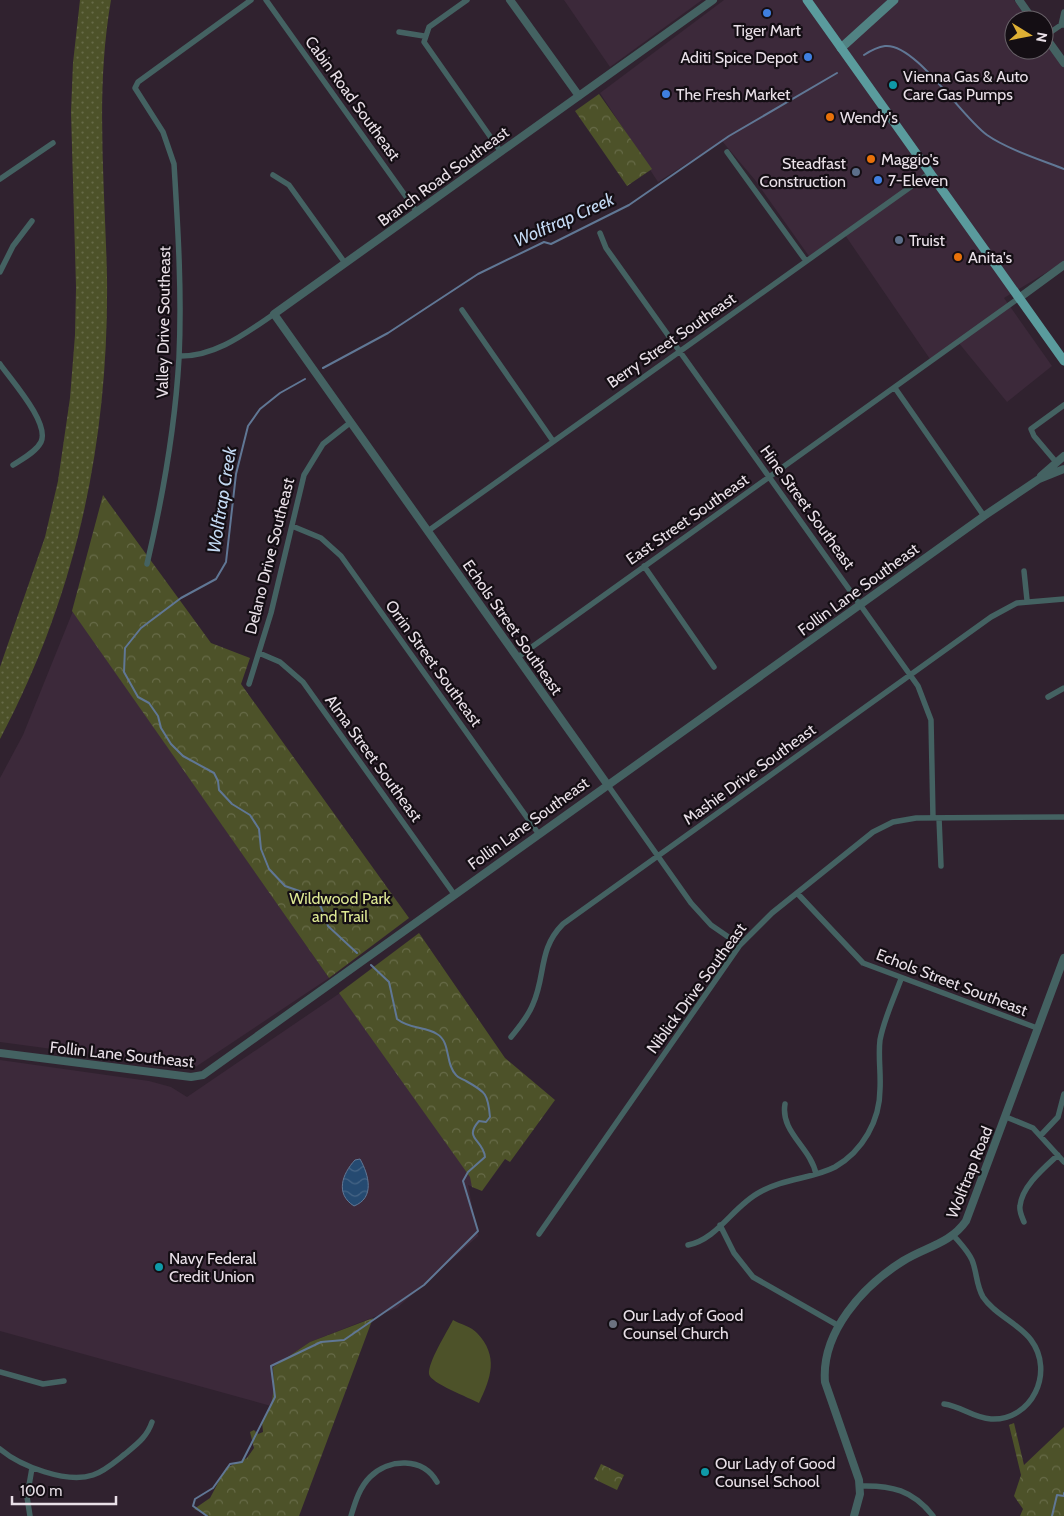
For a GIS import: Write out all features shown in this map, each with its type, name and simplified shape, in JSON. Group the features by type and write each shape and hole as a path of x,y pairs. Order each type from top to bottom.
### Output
{"main road":[{"path":"807,0 1064,361"},
{"path":"841,48 894,0"}],"street":[{"name":"Valley Drive Southeast","path":"147,564 170,450 179,356 180,275 174,164 164,132 135,88 138,82 251,0"},
{"name":"Cabin Road Southeast","path":"266,0 417,212"},
{"path":"466,0 429,27 424,36 426,47 501,152"},
{"path":"510,0 579,96"},
{"name":"Branch Road Southeast","path":"179,356 196,355 224,345 274,314 714,0"},
{"path":"1063,25 1064,12"},
{"path":"400,32 424,36"},
{"path":"1054,50 1064,63"},
{"path":"0,179 53,144"},
{"path":"727,152 806,261"},
{"name":"Berry Street Southeast","path":"428,531 930,173"},
{"path":"273,175 289,185 345,263"},
{"path":"0,272 13,246 32,221"},
{"name":"Hine Street Southeast","path":"600,232 606,248 861,604 924,697 931,720 936,818 941,866"},
{"path":"1019,298 1064,265"},
{"name":"East Street Southeast","path":"518,657 1019,298"},
{"path":"462,310 553,441"},
{"name":"Echols Street Southeast","path":"274,314 702,916 740,945"},
{"path":"0,364 39,420 46,438 37,448 14,465"},
{"path":"895,388 984,516"},
{"path":"1056,462 1034,436 1031,429 1064,405"},
{"name":"Delano Drive Southeast","path":"249,684 259,653 292,526 300,486 309,464 324,444 351,422"},
{"name":"Follin Lane Southeast","path":"0,1053 191,1078 203,1075 538,833 984,516 1039,479 1064,456"},
{"name":"Follin Lane Southeast","path":"1039,479 1064,469"},
{"name":"Orrin Street Southeast","path":"292,526 321,538 341,556 538,833"},
{"path":"644,566 714,667"},
{"path":"1024,571 1027,600"},
{"name":"Mashie Drive Southeast","path":"511,1037 533,1004 546,950 555,932 571,918 991,617 1006,608 1027,600 1064,599"},
{"name":"Alma Street Southeast","path":"259,653 280,662 303,682 454,894"},
{"path":"1048,697 1064,688"},
{"name":"Niblick Drive Southeast","path":"539,1234 740,945 753,930 797,893 882,827 903,819 1064,817"},
{"name":"Echols Street Southeast","path":"797,893 863,963 901,979 1037,1028"},
{"name":"Wolftrap Road","path":"854,1516 860,1486 825,1382 826,1358 839,1326 869,1288 904,1261 954,1236 966,1221 1064,958"},
{"path":"688,1245 707,1238 759,1192 790,1179 816,1174 835,1166 853,1153 869,1132 875,1120 880,1098 880,1041 901,979"},
{"path":"1041,1135 1058,1117 1064,1094"},
{"path":"785,1104 784,1114 788,1126 811,1157 816,1174"},
{"path":"1006,1117 1025,1123 1041,1135 1064,1162"},
{"path":"1024,1222 1020,1206 1024,1196 1038,1175 1058,1155"},
{"path":"720,1225 734,1253 753,1276 839,1326"},
{"path":"944,1404 958,1407 980,1417 1005,1418 1021,1410 1033,1398 1042,1370 1038,1352 1030,1338 983,1297 971,1258 954,1236"},
{"path":"0,1372 43,1384 64,1382"},
{"path":"0,1449 20,1463 32,1468 70,1477 94,1475 142,1440 152,1422"},
{"path":"351,1516 365,1483 384,1467 401,1463 415,1464 428,1470 437,1482"},
{"path":"30,1516 27,1485 32,1468"},
{"path":"860,1486 880,1485 901,1490 920,1501 933,1516"}],"shaded area":[{"path":"564,0 702,0 610,67"},
{"path":"724,0 1014,0 1022,10 1004,10 1004,60 1054,60 1054,52 1064,66 1064,262 1004,298 1052,366 1007,402 958,342 932,362 845,235 811,259 755,180 722,141 658,182 600,93"},
{"path":"73,611 329,978 194,1068 0,1042 0,778 23,735"},
{"path":"340,993 471,1177 473,1187 468,1185 478,1236 397,1308 310,1342 273,1367 274,1397 271,1406 0,1331 0,1060 149,1081 171,1087 187,1097"}],"green space":[{"path":"80,0 111,0 103,69 102,104 107,277 106,338 102,398 94,457 83,515 68,572 49,629 27,684 0,739 0,667 45,537 58,481 70,398 75,335 76,287 71,112 73,63"},
{"path":"599,94 652,169 627,186 575,111"},
{"name":"Wildwood Park and Trail","path":"103,495 211,643 250,658 241,684 409,918 329,978 72,611"},
{"name":"Wildwood Park and Trail","path":"419,933 505,1058 555,1100 510,1162 505,1159 482,1191 472,1187 470,1177 339,993"},
{"path":"373,1318 299,1516 209,1516 194,1509 210,1498 226,1468 247,1458 254,1448 250,1432 254,1430 258,1434 263,1432 262,1422 273,1396 273,1367 310,1342"},
{"path":"453,1320 475,1331 488,1350 491,1367 487,1385 479,1403 436,1382 429,1374 429,1369 435,1355"},
{"path":"1014,1423 1024,1465 1064,1427 1064,1516 1020,1516 1023,1509 1014,1496 1021,1475 1009,1425"},
{"path":"601,1464 624,1475 617,1490 594,1479"}],"water":[{"path":"360,1159 368,1179 368,1192 361,1202 354,1206 344,1196 342,1184 350,1166 355,1160"}],"waterway":[{"name":"Wolftrap Creek","path":"864,55 874,49 885,46 897,48 924,68 976,126 987,135 1014,150 1064,169"},
{"name":"Wolftrap Creek","path":"323,368 388,333 478,274 544,242 551,244 629,205 729,136 837,73"},
{"name":"Wolftrap Creek","path":"305,379 280,393 260,409 248,426 236,474 226,562 216,579 181,598 141,628 125,648 124,672 138,697 149,703 158,716 161,728 171,744 183,756 214,773 218,781 219,790 232,804 250,815 259,829 261,849 269,869 285,886 311,895 321,907 328,926 357,953"},
{"name":"Wolftrap Creek","path":"207,1516 193,1506 195,1499 213,1488 230,1464 242,1462 275,1397 271,1366 321,1342 344,1340 424,1285 478,1231 463,1181 468,1172 485,1157 484,1151 473,1136 473,1132 479,1121 486,1122 490,1117 487,1098 478,1088 456,1075 450,1065 444,1042 437,1034 407,1025 397,1019 389,982 371,965"},
{"path":"1052,1516 1057,1495 1064,1496 1064,1493"}],"place":[{"name":"Tiger Mart","path":"767,13"},
{"name":"Aditi Spice Depot","path":"808,57"},
{"name":"Vienna Gas & Auto Care Gas Pumps","path":"893,85"},
{"name":"The Fresh Market","path":"666,94"},
{"name":"Wendy's","path":"830,117"},
{"name":"Maggio's","path":"871,159"},
{"name":"Steadfast Construction","path":"856,172"},
{"name":"7-Eleven","path":"878,180"},
{"name":"Truist","path":"899,240"},
{"name":"Anita's","path":"958,257"},
{"name":"Navy Federal Credit Union","path":"159,1267"},
{"name":"Our Lady of Good Counsel Church","path":"613,1324"},
{"name":"Our Lady of Good Counsel School","path":"705,1472"}]}
